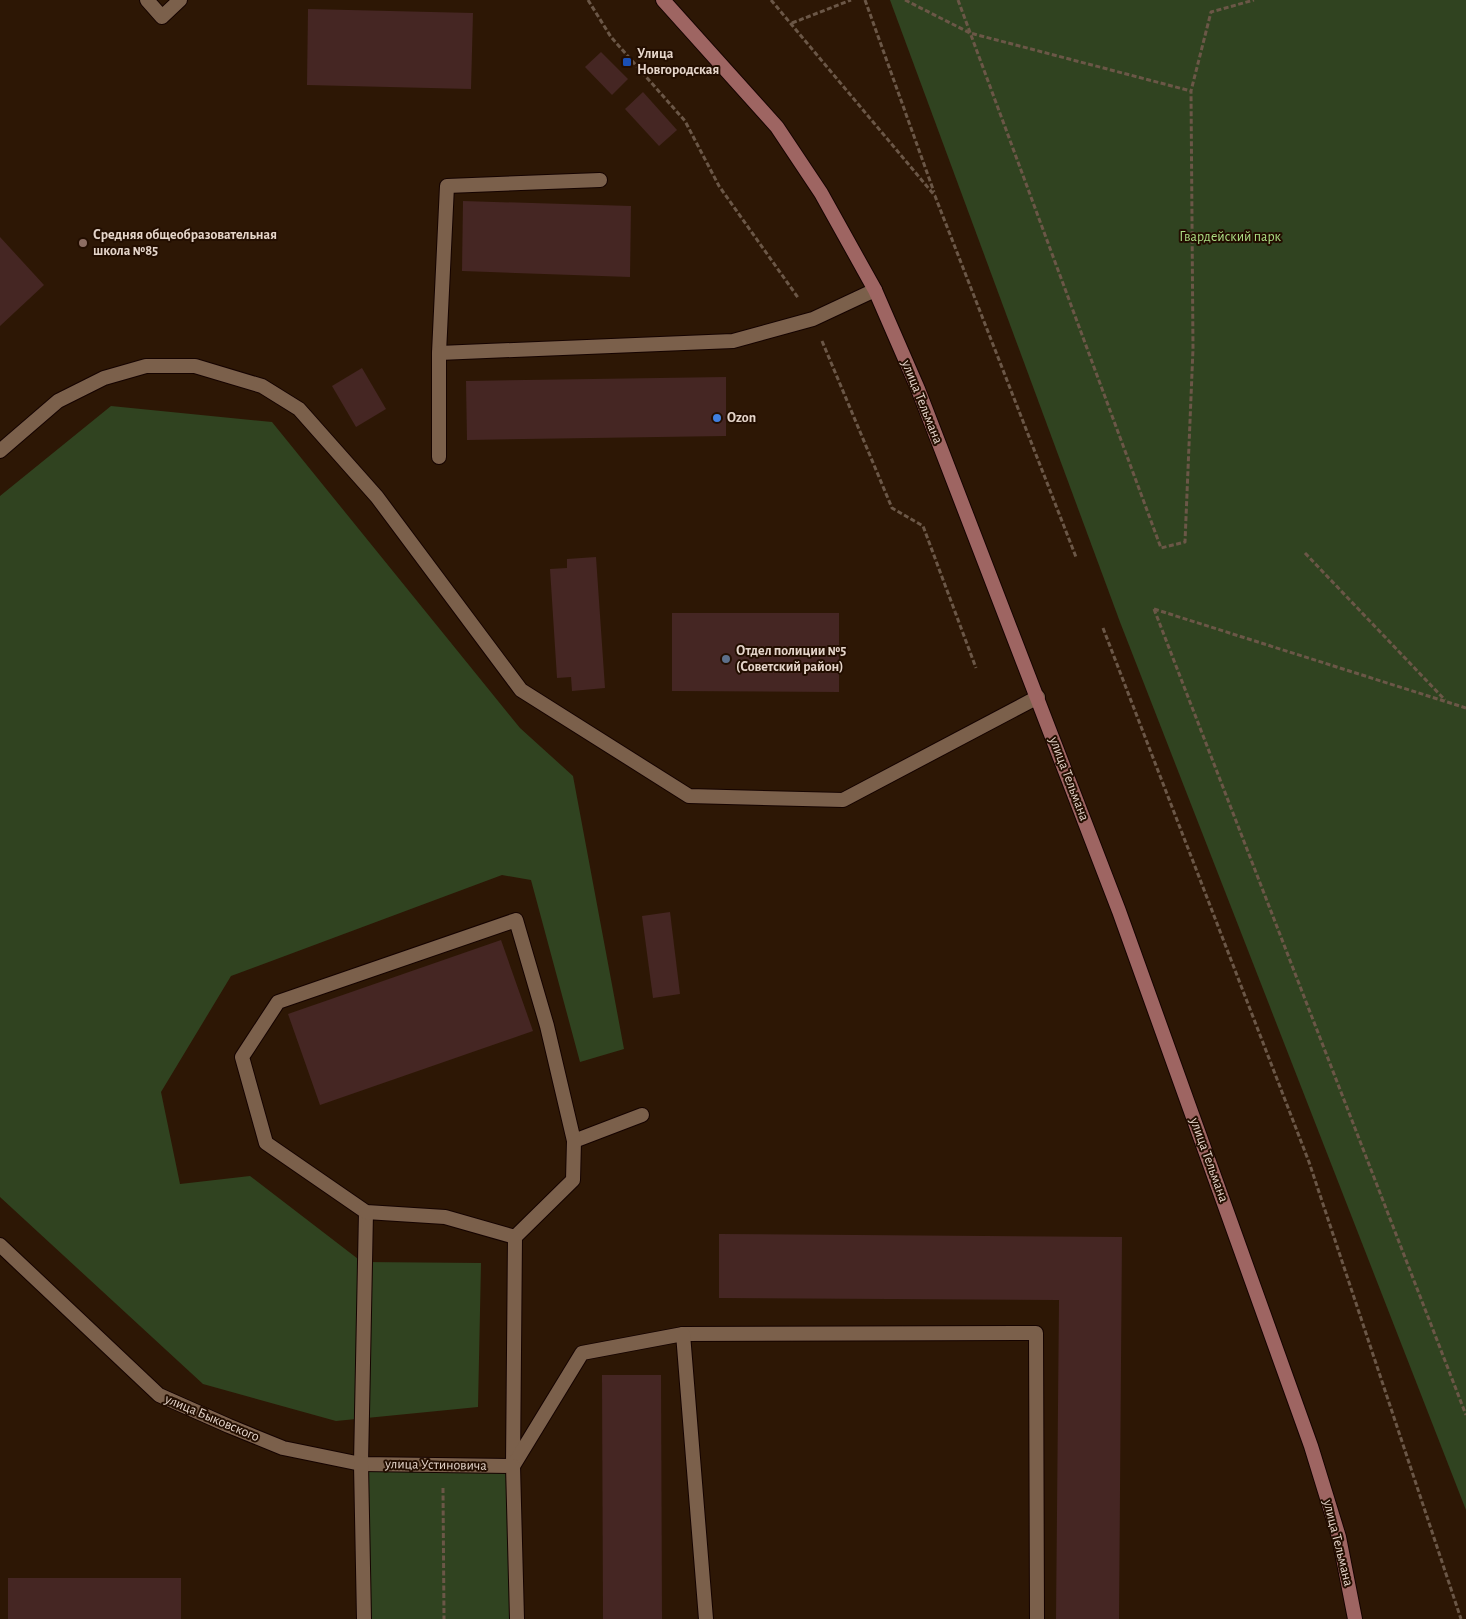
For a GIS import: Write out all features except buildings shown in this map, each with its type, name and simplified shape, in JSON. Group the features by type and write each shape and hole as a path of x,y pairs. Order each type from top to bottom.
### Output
{"main road":[{"name":"улица Тельмана","path":"663,0 777,128 821,193 875,290 918,389 1119,911 1311,1446 1339,1537 1355,1619"}],"street":[{"path":"147,0 162,17 180,0"},
{"path":"439,457 439,353 448,186 600,180"},
{"path":"439,353 733,341 813,319 875,290"},
{"path":"0,451 58,401 104,378 146,366 195,366 262,386 299,409 377,497 521,690 689,796 843,800 1038,697"},
{"path":"515,1237 444,1217 366,1212 266,1143 242,1057 278,1002 516,920 547,1026 574,1141 573,1180 515,1237 513,1466 517,1619"},
{"path":"574,1141 642,1115"},
{"path":"364,1619 361,1464 366,1212"},
{"name":"улица Быковского","path":"0,1245 158,1395 283,1448 361,1464"},
{"path":"513,1466 582,1353 683,1334 1036,1333 1037,1619"},
{"path":"683,1334 706,1619"},
{"name":"улица Устиновича","path":"361,1464 513,1466"}],"path":[{"path":"771,0 935,196"},
{"path":"792,23 851,0"},
{"path":"865,0 935,196 1076,557"},
{"path":"905,0 970,33 1191,92"},
{"path":"958,0 1160,548 1185,542 1192,350 1191,92 1211,12 1254,0"},
{"path":"1305,553 1446,700"},
{"path":"1466,708 1446,700 1154,609 1466,1416"},
{"path":"1103,628 1309,1162 1461,1619"},
{"path":"443,1465 444,1619"}],"green space":[{"name":"Гвардейский парк","path":"890,0 1466,0 1466,1510 1120,622"},
{"path":"111,406 272,422 520,728 573,776 624,1049 580,1062 531,880 502,875 231,976 161,1092 180,1184 250,1176 362,1262 481,1263 478,1407 336,1421 203,1384 0,1197 0,496"},
{"path":"361,1464 513,1466 517,1619 364,1619"}],"place":[{"name":"Улица Новгородская","path":"627,62"},
{"name":"Средняя общеобразовательная школа №85","path":"83,243"},
{"name":"Ozon","path":"717,418"},
{"name":"Отдел полиции №5 (Советский район)","path":"726,659"}]}
